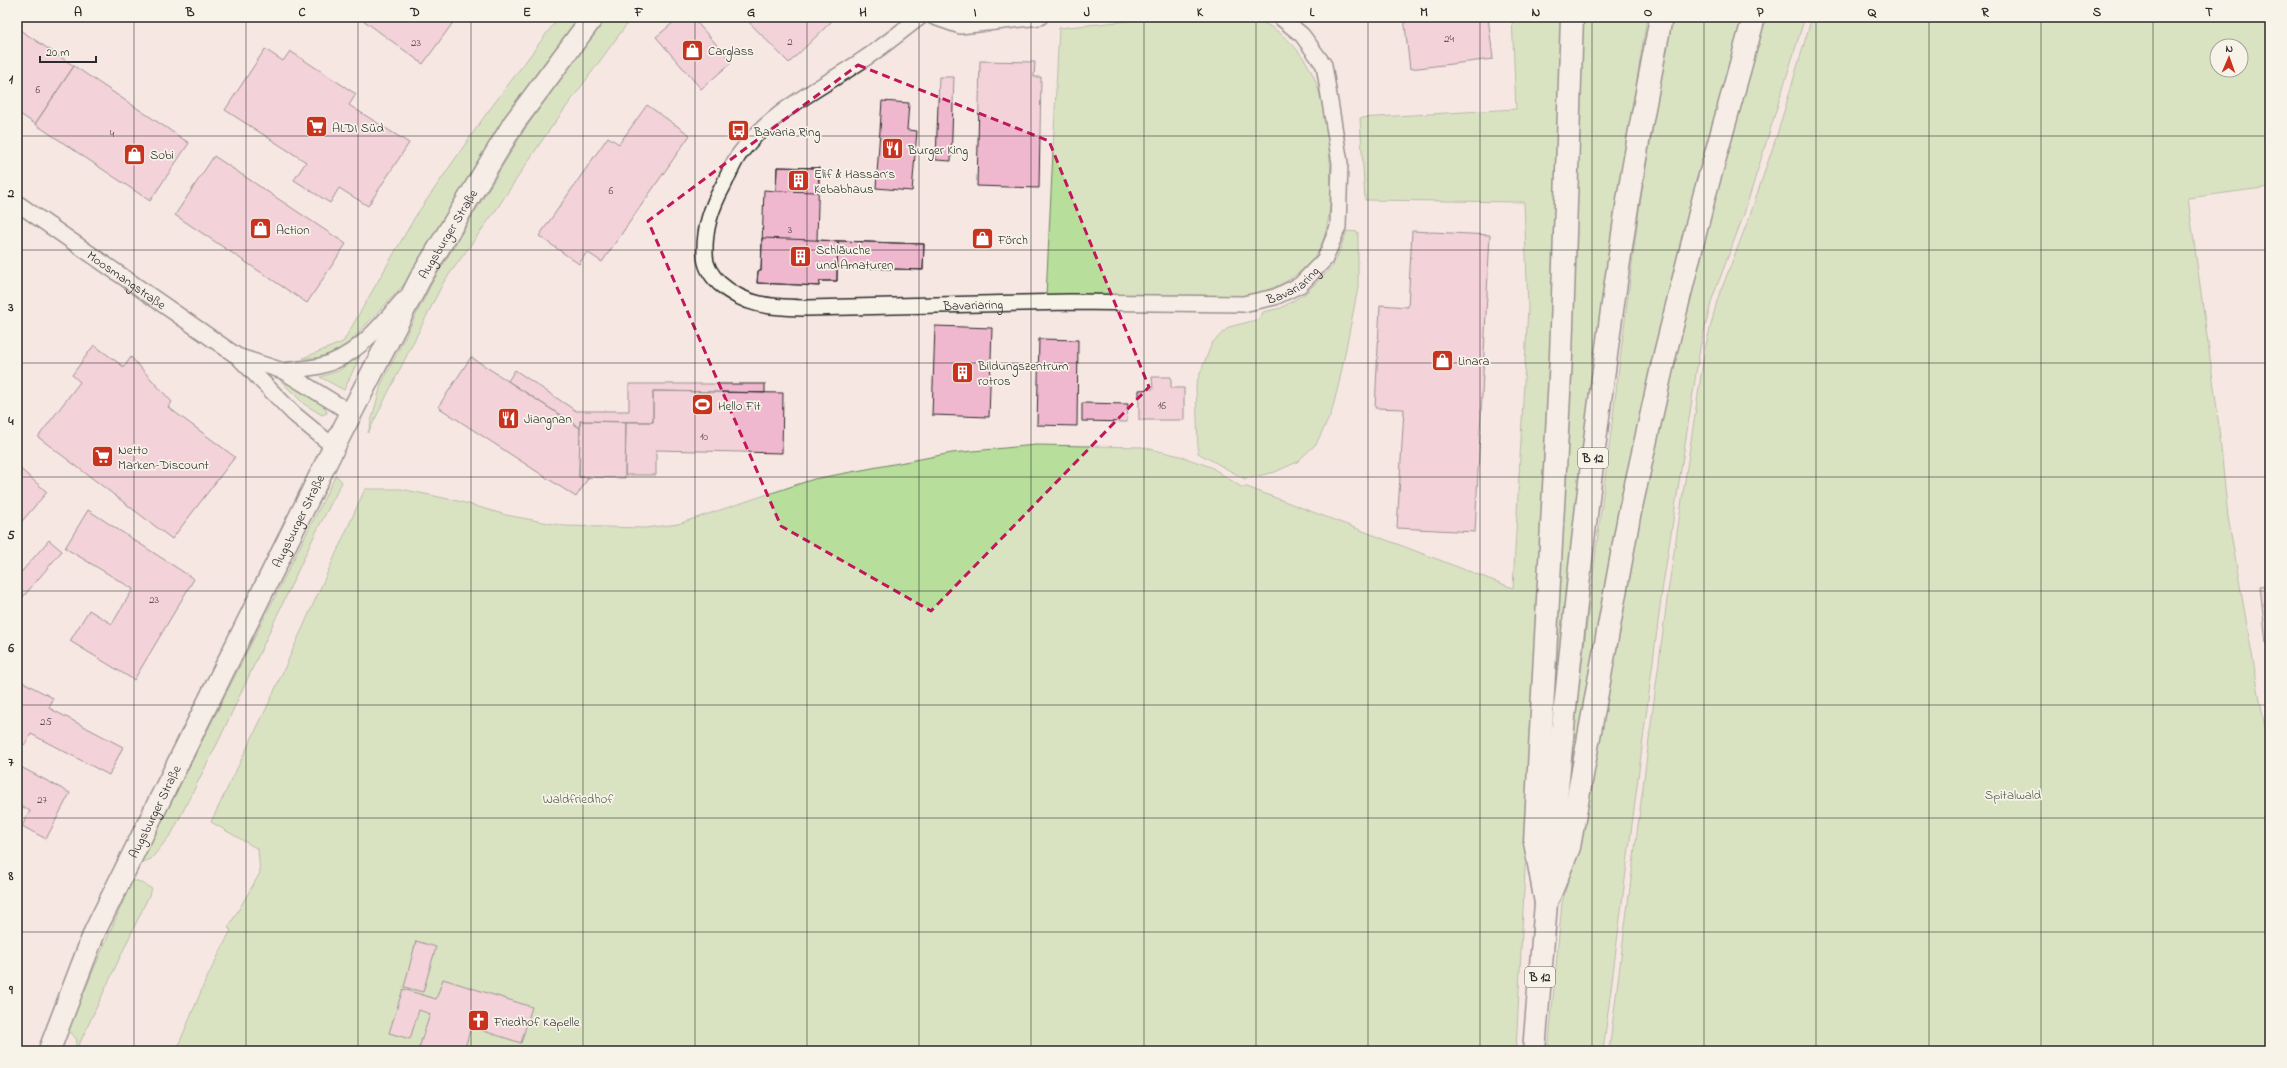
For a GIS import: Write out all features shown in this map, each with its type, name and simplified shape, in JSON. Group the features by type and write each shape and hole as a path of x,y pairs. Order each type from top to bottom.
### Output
{"main road":[{"name":"Augsburger Straße","path":"49,1051 95,931 334,447 420,279 514,123 593,17"},
{"name":"B 12","path":"1546,903 1535,842 1561,357 1572,17"},
{"name":"B 12","path":"1534,1051 1566,691 1591,470 1623,232 1661,17"},
{"path":"1546,903 1569,846 1631,508 1665,354 1704,196 1754,17"}],"street":[{"name":"Bavariaring","path":"920,17 867,57 796,101 761,131 738,156 713,202 704,235 705,264 715,279 733,295 752,303 781,307 819,308 1070,302 1243,304 1281,294 1300,285 1325,259 1338,226 1340,163 1324,66 1302,35 1280,17"},
{"path":"934,17 960,26 1040,17"},
{"name":"Moosmangstraße","path":"17,203 237,356 294,414 334,447"},
{"name":"Moosmangstraße","path":"283,371 320,366 354,351 374,333 420,279"},
{"name":"Moosmangstraße","path":"237,356 283,371 352,413"}],"highlighted area":[{"path":"858,65 1049,141 1149,387 931,611 781,526 648,221"}],"green space":[{"path":"1239,16 1258,20 1267,24 1283,36 1297,50 1309,66 1319,92 1328,139 1331,193 1324,239 1316,255 1301,271 1284,283 1254,294 1244,296 1046,296 1059,28 1167,17"},
{"path":"559,17 582,17 412,276 346,346 320,358 303,358 343,342 415,217 484,117"},
{"path":"606,17 632,17 545,136 496,210 443,283 368,433 381,385 432,283 525,129 592,33"},
{"name":"Waldfriedhof","path":"1512,17 1563,17 1553,304 1516,1051 176,1051 205,982 231,930 228,928 260,873 258,849 211,822 268,705 365,489 401,489 458,501 506,515 565,526 645,528 678,524 814,479 952,453 1036,445 1142,447 1180,456 1211,467 1241,487 1247,487 1513,588 1528,308 1524,202 1365,200 1360,118 1516,109"},
{"path":"1580,17 1647,17 1587,423 1559,668 1553,667"},
{"path":"1671,17 1747,17 1575,773 1568,773 1639,209"},
{"path":"1761,17 1805,17 1743,217 1712,299 1700,348 1662,591 1603,1051 1548,1051 1562,903 1578,847 1633,516"},
{"name":"Spitalwald","path":"1812,17 2270,17 2270,187 2188,198 2217,409 2228,517 2270,757 2270,1051 1609,1051 1668,592 1705,349 1717,301 1749,218 1777,135"},
{"path":"1347,231 1358,232 1358,288 1339,383 1331,414 1316,444 1297,462 1275,472 1245,479 1198,453 1196,384 1212,343 1229,327 1260,319 1263,312 1281,308 1306,293 1334,265"},
{"path":"360,356 344,390 320,377 338,371"},
{"path":"276,376 324,403 327,413 322,415 304,404"},
{"path":"336,475 342,482 315,534 219,740 172,833 151,859 141,863"},
{"path":"132,881 138,881 152,889 76,1051 74,1051 77,1040 68,1029"}],"building":[{"path":"366,17 457,17 423,64 363,20"},
{"path":"680,17 692,17 732,62 701,89 656,37"},
{"path":"744,17 834,17 835,18 789,63"},
{"path":"1404,17 1488,17 1493,59 1410,69"},
{"path":"17,28 74,66 35,124 17,112"},
{"name":"ALDI Süd","path":"265,49 283,61 290,51 356,94 349,105 409,143 368,206 339,188 330,203 294,180 306,162 225,110"},
{"path":"980,61 1035,62 1034,77 1041,77 1039,188 977,186"},
{"path":"74,66 189,143 150,201 35,124"},
{"path":"939,77 954,77 951,161 936,160"},
{"path":"882,101 909,103 907,130 917,131 912,191 876,188"},
{"path":"647,105 690,135 602,262 587,252 579,264 539,236 608,137 619,144"},
{"name":"Action","path":"214,156 346,244 307,303 175,215"},
{"path":"777,167 819,168 817,240 924,244 923,270 837,267 837,281 820,281 819,286 757,283 758,271 761,271 764,190 776,191"},
{"name":"Elif & Hassan´s Kebabhaus","path":"777,167 819,168 819,192 776,191"},
{"path":"1412,231 1490,235 1475,532 1397,528 1404,409 1375,408 1380,305 1408,307"},
{"name":"Schläuche und Amaturen","path":"762,238 838,241 837,281 820,281 819,286 757,283 758,271 761,271"},
{"path":"838,241 924,244 923,270 837,267"},
{"name":"Bildungszentrum rotros","path":"935,326 992,328 989,417 932,415"},
{"path":"1039,339 1078,340 1077,426 1037,425"},
{"path":"94,345 124,367 131,357 172,402 168,407 235,457 172,539 38,437 80,382 72,375"},
{"name":"Jiangnan","path":"471,357 580,428 579,477 589,477 576,497 438,407"},
{"path":"515,370 576,411 629,411 629,384 765,384 765,393 653,391 653,422 580,421 580,428 508,381"},
{"path":"1152,377 1171,377 1171,388 1184,388 1184,420 1139,420 1139,390 1153,389"},
{"path":"653,391 783,393 782,453 656,450 656,475 625,475 626,422 653,422"},
{"path":"1082,403 1128,404 1127,422 1082,421"},
{"path":"580,421 626,422 625,478 579,477"},
{"path":"17,466 47,492 17,527"},
{"path":"88,510 194,579 134,680 70,641 89,610 112,624 133,589 65,548"},
{"path":"49,540 62,551 17,604 17,577"},
{"path":"2270,585 2270,642 2266,643 2260,586"},
{"path":"17,679 53,698 49,708 123,747 109,775 31,734 25,745 17,740"},
{"path":"17,765 70,793 46,839 22,826 30,811 17,804"},
{"path":"416,941 436,947 423,992 404,987"},
{"name":"Friedhof Kapelle","path":"443,979 532,1007 521,1043 471,1027 464,1051 418,1051 430,1014 419,1010 410,1039 389,1033 403,989 436,999"}],"place":[{"name":"Carglass","path":"693,50"},
{"name":"ALDI Süd","path":"317,127"},
{"name":"Bavaria Ring","path":"738,131"},
{"name":"Burger King","path":"893,149"},
{"name":"Sobi","path":"134,154"},
{"name":"Elif & Hassan´s Kebabhaus","path":"798,180"},
{"name":"Action","path":"261,229"},
{"name":"Förch","path":"983,239"},
{"name":"Schläuche und Amaturen","path":"800,256"},
{"name":"Linara","path":"1442,360"},
{"name":"Bildungszentrum rotros","path":"962,372"},
{"name":"Hello Fit","path":"703,405"},
{"name":"Jiangnan","path":"509,418"},
{"name":"Netto Marken-Discount","path":"102,456"},
{"name":"Friedhof Kapelle","path":"478,1021"}]}
